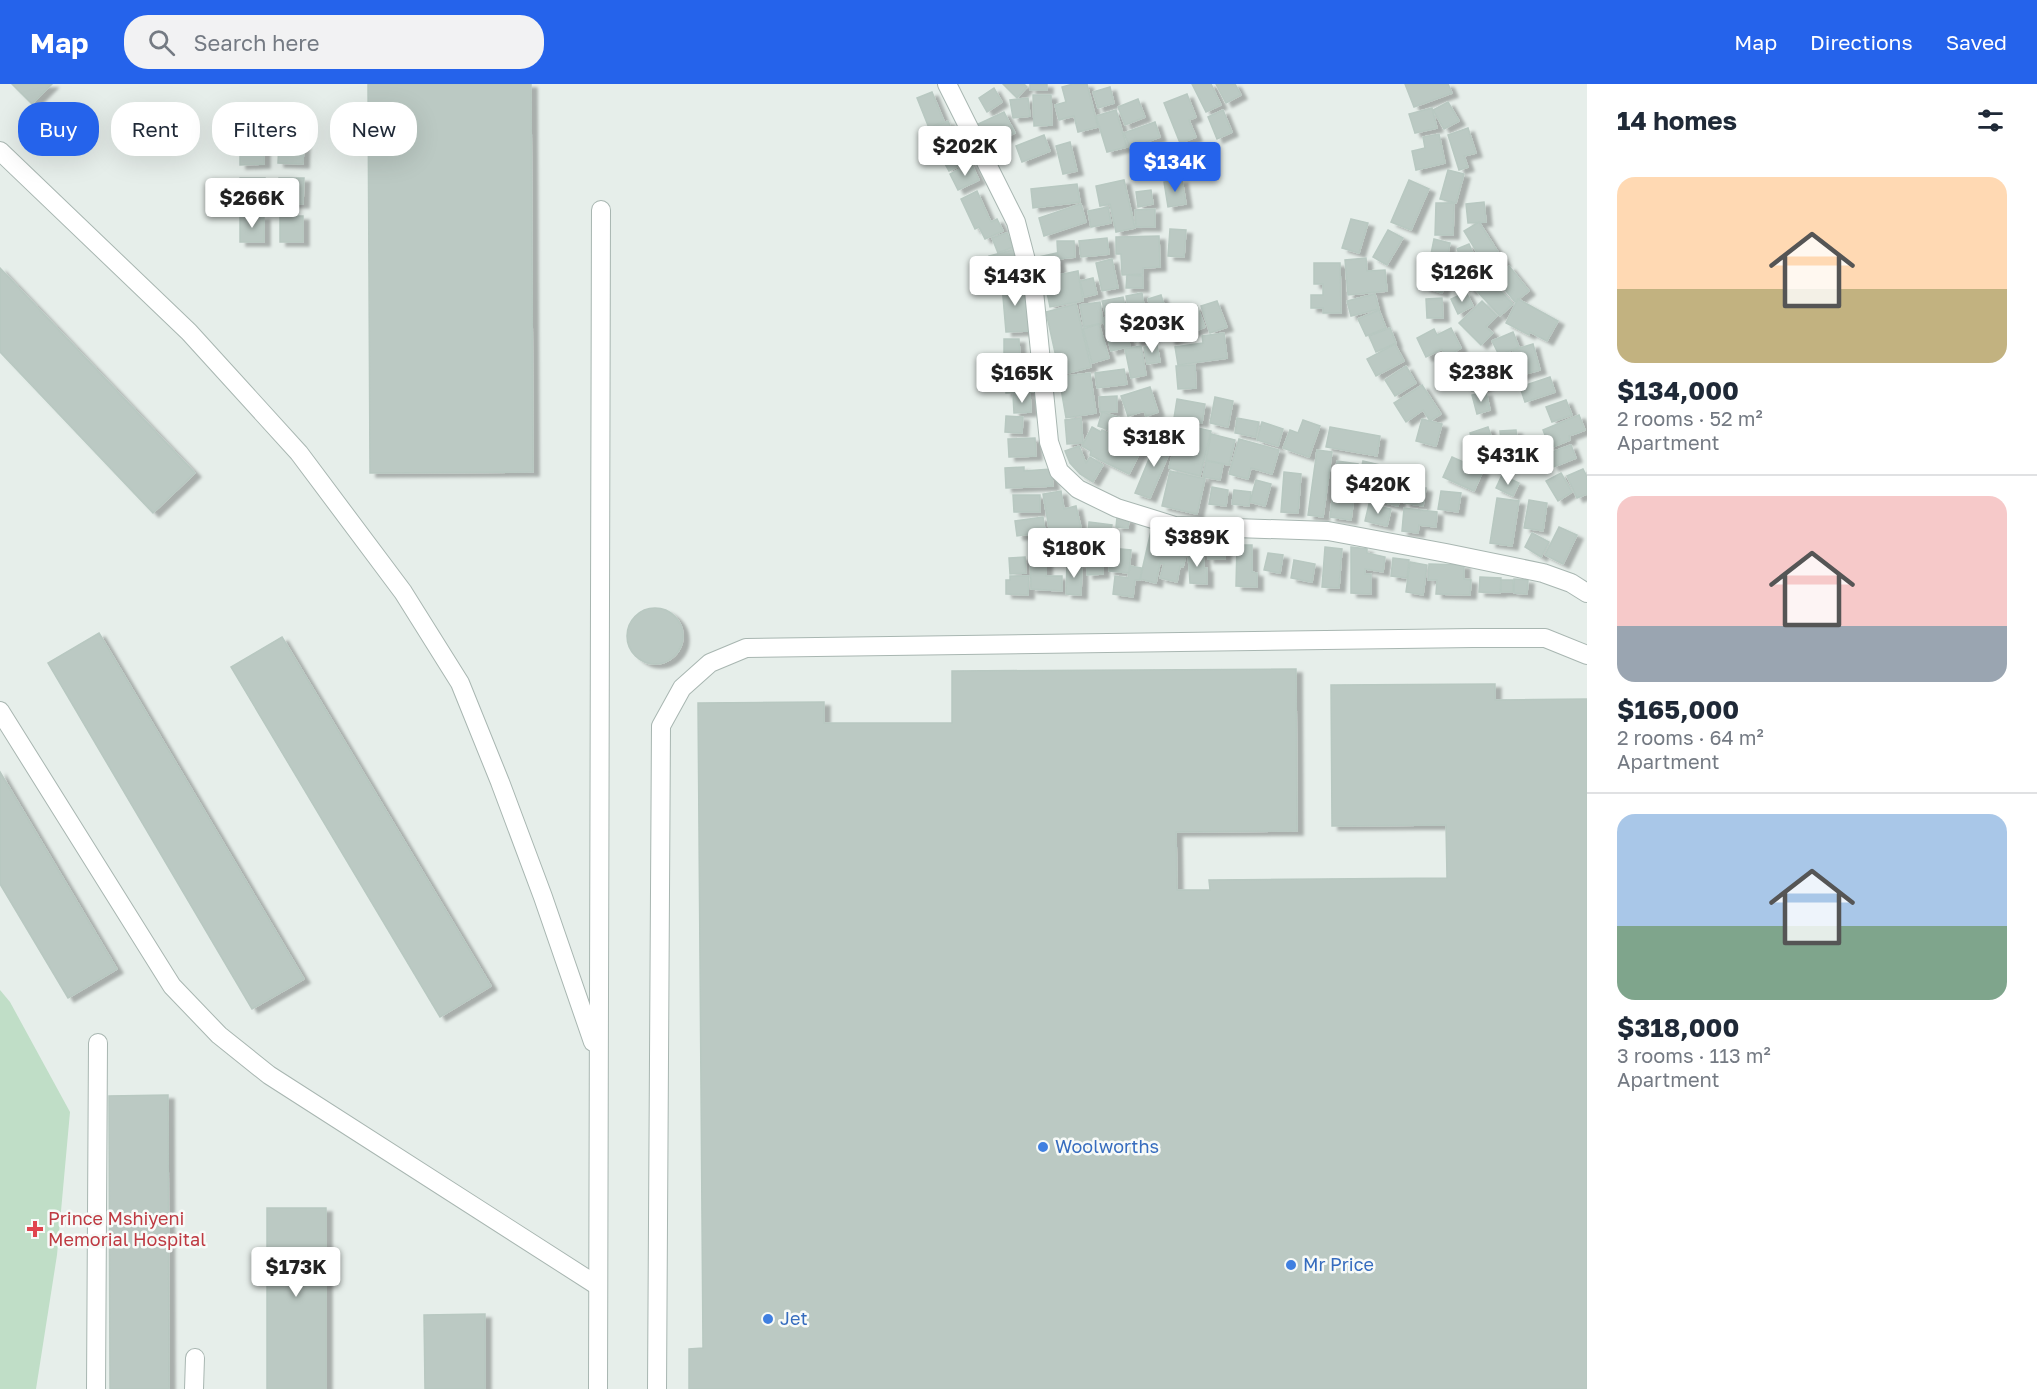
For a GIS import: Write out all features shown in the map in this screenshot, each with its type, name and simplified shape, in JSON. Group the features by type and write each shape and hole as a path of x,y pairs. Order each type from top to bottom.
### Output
{"street":[{"path":"947,84 1016,222 1034,291 1049,442 1059,471 1078,489 1117,508 1175,526 1328,531 1543,573 1571,583 1587,593"},
{"path":"0,151 189,332 299,453 403,592 460,683 539,886 598,1055"},
{"path":"598,1389 601,210"},
{"path":"657,1389 661,726 682,688 710,663 746,648 1473,638 1545,638 1587,655"},
{"path":"0,711 172,986 219,1035 270,1076 598,1286"},
{"path":"96,1389 98,1043"},
{"path":"194,1389 195,1358"}],"green space":[{"name":"Prince Mshiyeni Memorial Hospital","path":"0,990 10,1002 70,1112 57,1255 36,1389 0,1389"}],"building":[{"path":"12,84 52,84 34,102 30,102"},
{"path":"368,84 531,84 533,472 370,473 368,156 417,156 417,102 368,102"},
{"path":"1003,84 1024,84 1027,87 1017,98"},
{"path":"1030,84 1047,84 1047,90 1030,90"},
{"path":"1087,84 1098,127 1078,132 1074,116 1059,120 1055,105 1066,102 1062,87"},
{"path":"1192,84 1211,84 1221,105 1206,112"},
{"path":"1216,84 1235,84 1241,95 1226,103"},
{"path":"1405,84 1448,84 1452,93 1414,107"},
{"path":"1110,87 1114,103 1098,108 1093,92"},
{"path":"994,88 1002,102 987,112 979,98"},
{"path":"932,92 944,121 929,128 917,98"},
{"path":"1187,94 1196,117 1189,120 1196,137 1180,143 1164,103"},
{"path":"1033,95 1051,95 1052,125 1034,126"},
{"path":"1028,98 1030,116 1013,118 1010,100"},
{"path":"1138,99 1145,117 1125,125 1118,107"},
{"path":"1448,102 1459,121 1444,129 1433,110"},
{"path":"1432,108 1437,128 1415,133 1409,114"},
{"path":"1116,110 1127,147 1107,152 1096,116"},
{"path":"1223,110 1232,132 1217,139 1208,117"},
{"path":"1004,112 1015,133 988,146 978,124"},
{"path":"948,121 954,135 938,142 932,128"},
{"path":"1155,122 1160,137 1130,148 1124,133"},
{"path":"1468,128 1476,153 1464,156 1468,167 1459,170 1448,135"},
{"path":"1439,134 1445,163 1416,170 1412,151 1425,148 1423,137"},
{"path":"1044,135 1050,151 1022,162 1016,146"},
{"path":"1070,142 1077,171 1063,174 1056,146"},
{"path":"960,144 969,161 949,171 940,155"},
{"path":"240,156 264,156 264,164 240,165"},
{"path":"278,156 303,156 303,164 278,163"},
{"path":"971,163 979,180 958,190 950,174"},
{"path":"1448,170 1464,174 1456,203 1440,199"},
{"path":"240,178 265,178 265,203 239,203"},
{"path":"279,178 304,178 303,204 279,203"},
{"path":"1182,179 1186,204 1168,207 1164,182"},
{"path":"1124,180 1135,228 1116,232 1110,204 1100,206 1096,186"},
{"path":"1409,180 1429,189 1411,230 1391,222"},
{"path":"1077,184 1080,202 1033,208 1031,189"},
{"path":"1151,190 1153,204 1138,207 1136,192"},
{"path":"977,191 991,222 997,219 1003,231 985,239 979,227 975,229 961,199"},
{"path":"1484,202 1486,222 1468,223 1466,204"},
{"path":"1436,203 1454,203 1453,235 1435,235"},
{"path":"1081,204 1086,222 1044,236 1039,218"},
{"path":"1108,207 1111,223 1091,227 1088,211"},
{"path":"1155,209 1155,227 1136,227 1135,210"},
{"path":"240,216 264,216 264,242 240,242"},
{"path":"280,216 303,216 303,242 280,242"},
{"path":"1351,219 1368,223 1359,253 1342,248"},
{"path":"1479,222 1505,263 1489,272 1464,231"},
{"path":"1170,229 1186,230 1184,257 1168,256"},
{"path":"1388,230 1403,238 1387,265 1373,257"},
{"path":"1007,233 1013,247 998,253 992,238"},
{"path":"1159,236 1160,267 1143,268 1143,274 1122,275 1121,254 1116,254 1116,237"},
{"path":"1107,238 1109,254 1081,257 1079,241"},
{"path":"1434,239 1450,243 1446,263 1430,259"},
{"path":"1057,241 1074,241 1075,257 1058,259"},
{"path":"1469,244 1476,260 1489,274 1471,291 1457,276 1465,268 1457,249"},
{"path":"1013,250 1020,279 999,284 989,256"},
{"path":"1057,253 1060,271 1042,274 1038,257"},
{"path":"1366,258 1367,271 1385,270 1387,291 1348,295 1345,260"},
{"path":"1112,259 1118,288 1102,291 1096,263"},
{"path":"1314,263 1340,263 1341,313 1323,313 1323,308 1311,308 1311,295 1323,295 1323,284 1314,284"},
{"path":"1509,266 1529,291 1515,302 1495,277"},
{"path":"1432,267 1449,272 1442,293 1424,287"},
{"path":"0,268 195,473 153,513 0,352"},
{"path":"1078,271 1083,301 1050,307 1044,278"},
{"path":"1127,275 1143,276 1143,288 1126,288"},
{"path":"1093,278 1097,294 1084,297 1080,281"},
{"path":"1488,278 1513,304 1500,316 1475,289"},
{"path":"1024,281 1029,331 1006,332 1002,285"},
{"path":"1466,292 1473,306 1458,314 1451,299"},
{"path":"1142,293 1145,313 1130,316 1126,296"},
{"path":"1375,294 1379,309 1351,316 1347,301"},
{"path":"1161,295 1166,311 1152,315 1148,299"},
{"path":"1123,297 1126,311 1106,316 1102,301"},
{"path":"1442,298 1443,318 1427,318 1426,299"},
{"path":"1518,299 1558,321 1547,341 1506,323"},
{"path":"1217,301 1227,327 1210,333 1201,306"},
{"path":"1482,301 1497,316 1486,327 1493,333 1481,345 1459,323"},
{"path":"1100,302 1103,323 1084,327 1080,305"},
{"path":"1076,304 1091,367 1060,375 1046,312"},
{"path":"1197,306 1205,327 1170,341 1161,316 1180,309 1181,313"},
{"path":"1379,310 1386,328 1366,336 1358,319"},
{"path":"1121,313 1130,346 1111,351 1103,318"},
{"path":"1148,322 1151,339 1135,342 1131,325"},
{"path":"1099,324 1109,358 1092,363 1083,329"},
{"path":"1390,328 1396,343 1376,352 1369,336"},
{"path":"1451,328 1461,348 1446,357 1442,349 1426,357 1417,338 1434,329 1437,335"},
{"path":"1513,332 1519,347 1499,355 1492,341"},
{"path":"1224,333 1227,358 1178,365 1175,347 1203,343 1202,336"},
{"path":"1004,339 1019,339 1020,364 1004,365"},
{"path":"1395,344 1404,361 1376,376 1367,359"},
{"path":"1533,344 1540,370 1502,380 1496,359 1514,355 1513,350"},
{"path":"1157,345 1160,362 1147,364 1144,347"},
{"path":"1141,346 1146,375 1131,378 1125,349"},
{"path":"1479,357 1489,385 1472,391 1462,364"},
{"path":"1195,365 1196,388 1178,389 1176,366"},
{"path":"1406,366 1416,383 1395,396 1385,380"},
{"path":"1124,369 1127,384 1097,388 1095,373"},
{"path":"1090,373 1096,413 1066,418 1059,377"},
{"path":"1033,374 1034,392 1006,393 1005,376"},
{"path":"1550,377 1555,392 1525,402 1520,387"},
{"path":"1422,385 1441,414 1430,421 1423,410 1406,422 1394,403"},
{"path":"1150,387 1158,412 1146,416 1144,411 1128,416 1121,396"},
{"path":"1486,392 1490,410 1477,414 1472,395"},
{"path":"1030,394 1031,412 1014,413 1013,395"},
{"path":"1117,396 1117,412 1100,412 1099,397"},
{"path":"1215,397 1233,401 1228,427 1210,423"},
{"path":"1177,399 1205,404 1202,423 1174,418"},
{"path":"1566,400 1572,415 1552,422 1546,407"},
{"path":"1102,412 1123,419 1118,433 1098,426"},
{"path":"1579,415 1585,430 1569,436 1570,440 1550,448 1543,430"},
{"path":"1006,416 1023,417 1022,433 1005,432"},
{"path":"1081,418 1083,443 1067,444 1065,420"},
{"path":"1237,418 1259,422 1256,437 1235,433"},
{"path":"1422,419 1442,424 1436,446 1416,441"},
{"path":"1303,420 1320,426 1309,457 1283,448 1290,430 1298,433"},
{"path":"1262,422 1283,429 1278,446 1257,440"},
{"path":"1185,425 1211,431 1200,476 1169,468 1175,444 1181,445"},
{"path":"1092,427 1128,442 1135,428 1149,435 1129,474 1090,455 1091,451 1082,446"},
{"path":"1330,427 1380,436 1377,456 1326,447"},
{"path":"1488,427 1494,445 1475,451 1470,433"},
{"path":"1516,430 1518,449 1502,451 1500,431"},
{"path":"1211,434 1235,440 1229,465 1206,460"},
{"path":"1158,437 1173,444 1150,498 1135,493"},
{"path":"1035,438 1036,456 1009,457 1008,439"},
{"path":"1239,439 1279,450 1272,474 1251,468 1248,479 1229,474"},
{"path":"1571,445 1576,458 1553,467 1547,454"},
{"path":"1079,446 1086,463 1090,457 1103,465 1093,482 1080,474 1070,463 1065,451"},
{"path":"1317,450 1332,452 1323,517 1308,515"},
{"path":"1452,457 1483,471 1474,491 1443,477"},
{"path":"1206,461 1223,464 1220,480 1203,477"},
{"path":"1337,461 1358,464 1351,520 1330,517"},
{"path":"1363,461 1406,471 1398,506 1355,495"},
{"path":"1024,467 1024,471 1051,469 1053,486 1006,488 1005,468"},
{"path":"1583,469 1587,477 1587,494 1577,498 1567,476"},
{"path":"1170,471 1205,479 1197,514 1162,506"},
{"path":"1284,472 1301,474 1298,513 1281,512"},
{"path":"1561,473 1572,492 1558,501 1546,481"},
{"path":"1502,475 1519,483 1513,496 1496,488"},
{"path":"1256,480 1271,484 1265,506 1250,502"},
{"path":"1408,485 1426,488 1423,506 1404,503"},
{"path":"1212,487 1228,490 1226,506 1209,504"},
{"path":"1234,490 1251,492 1249,506 1232,504"},
{"path":"1061,491 1064,509 1076,506 1081,528 1050,534 1043,494"},
{"path":"1441,491 1461,493 1458,512 1438,509"},
{"path":"1013,495 1040,495 1040,512 1014,512"},
{"path":"1497,498 1519,501 1512,546 1490,543"},
{"path":"1529,500 1547,503 1543,531 1524,528"},
{"path":"1369,504 1391,509 1387,526 1365,521"},
{"path":"1404,508 1437,512 1436,527 1419,525 1418,533 1402,531"},
{"path":"1043,517 1045,532 1017,536 1015,521"},
{"path":"1117,517 1129,519 1128,528 1116,527"},
{"path":"1089,522 1112,525 1110,542 1104,540 1102,555 1086,553"},
{"path":"1559,527 1577,535 1563,564 1545,555"},
{"path":"1151,531 1188,539 1183,567 1180,566 1177,582 1160,578 1164,564 1160,563 1156,583 1140,579"},
{"path":"1532,533 1549,542 1541,557 1525,547"},
{"path":"1030,539 1047,540 1046,576 1062,576 1062,591 1031,589"},
{"path":"1208,543 1225,543 1225,559 1208,559"},
{"path":"1237,545 1252,545 1252,572 1257,573 1257,587 1236,586"},
{"path":"1325,547 1342,549 1339,588 1322,587"},
{"path":"1351,547 1367,549 1367,553 1385,557 1383,572 1365,569 1365,574 1371,574 1371,594 1351,593"},
{"path":"1110,548 1131,550 1129,573 1109,571"},
{"path":"1188,552 1204,552 1207,584 1190,583"},
{"path":"1268,553 1283,555 1280,573 1264,570"},
{"path":"1025,557 1026,573 1010,574 1009,558"},
{"path":"1393,558 1409,560 1407,578 1391,576"},
{"path":"1087,559 1103,559 1103,574 1087,575"},
{"path":"1294,560 1315,564 1312,582 1291,578"},
{"path":"1410,562 1427,565 1423,595 1406,592"},
{"path":"1067,563 1082,564 1081,595 1066,594"},
{"path":"1429,564 1464,565 1464,579 1471,580 1470,595 1436,594 1437,580 1428,580"},
{"path":"1130,566 1142,568 1140,580 1135,580 1133,597 1113,594 1115,576 1128,578"},
{"path":"1010,576 1029,576 1028,595 1006,594 1006,580 1010,580"},
{"path":"1480,577 1501,578 1500,593 1479,592"},
{"path":"1514,579 1528,580 1527,594 1514,593"},
{"path":"1501,580 1513,580 1513,592 1501,592"},
{"path":"649,608 661,608 671,612 679,620 683,636 679,652 671,660 661,664 649,664 639,660 631,652 627,642 627,630 631,620 639,612"},
{"path":"99,633 304,979 252,1009 48,663"},
{"path":"282,637 491,986 440,1017 231,667"},
{"path":"1296,669 1297,831 1176,832 1177,890 1210,890 1209,880 1447,878 1446,825 1332,826 1331,685 1495,684 1495,700 1587,699 1587,1389 689,1389 689,1349 703,1348 698,703 824,702 824,723 952,723 952,671"},
{"path":"0,772 117,969 68,998 0,884"},
{"path":"168,1095 169,1389 110,1389 109,1096"},
{"path":"267,1208 326,1208 326,1389 267,1389"},
{"path":"485,1314 485,1389 425,1389 424,1315"}],"place":[{"name":"Woolworths","path":"1043,1147"},
{"name":"Prince Mshiyeni Memorial Hospital","path":"35,1229"},
{"name":"Mr Price","path":"1291,1265"},
{"name":"Jet","path":"768,1319"}]}
